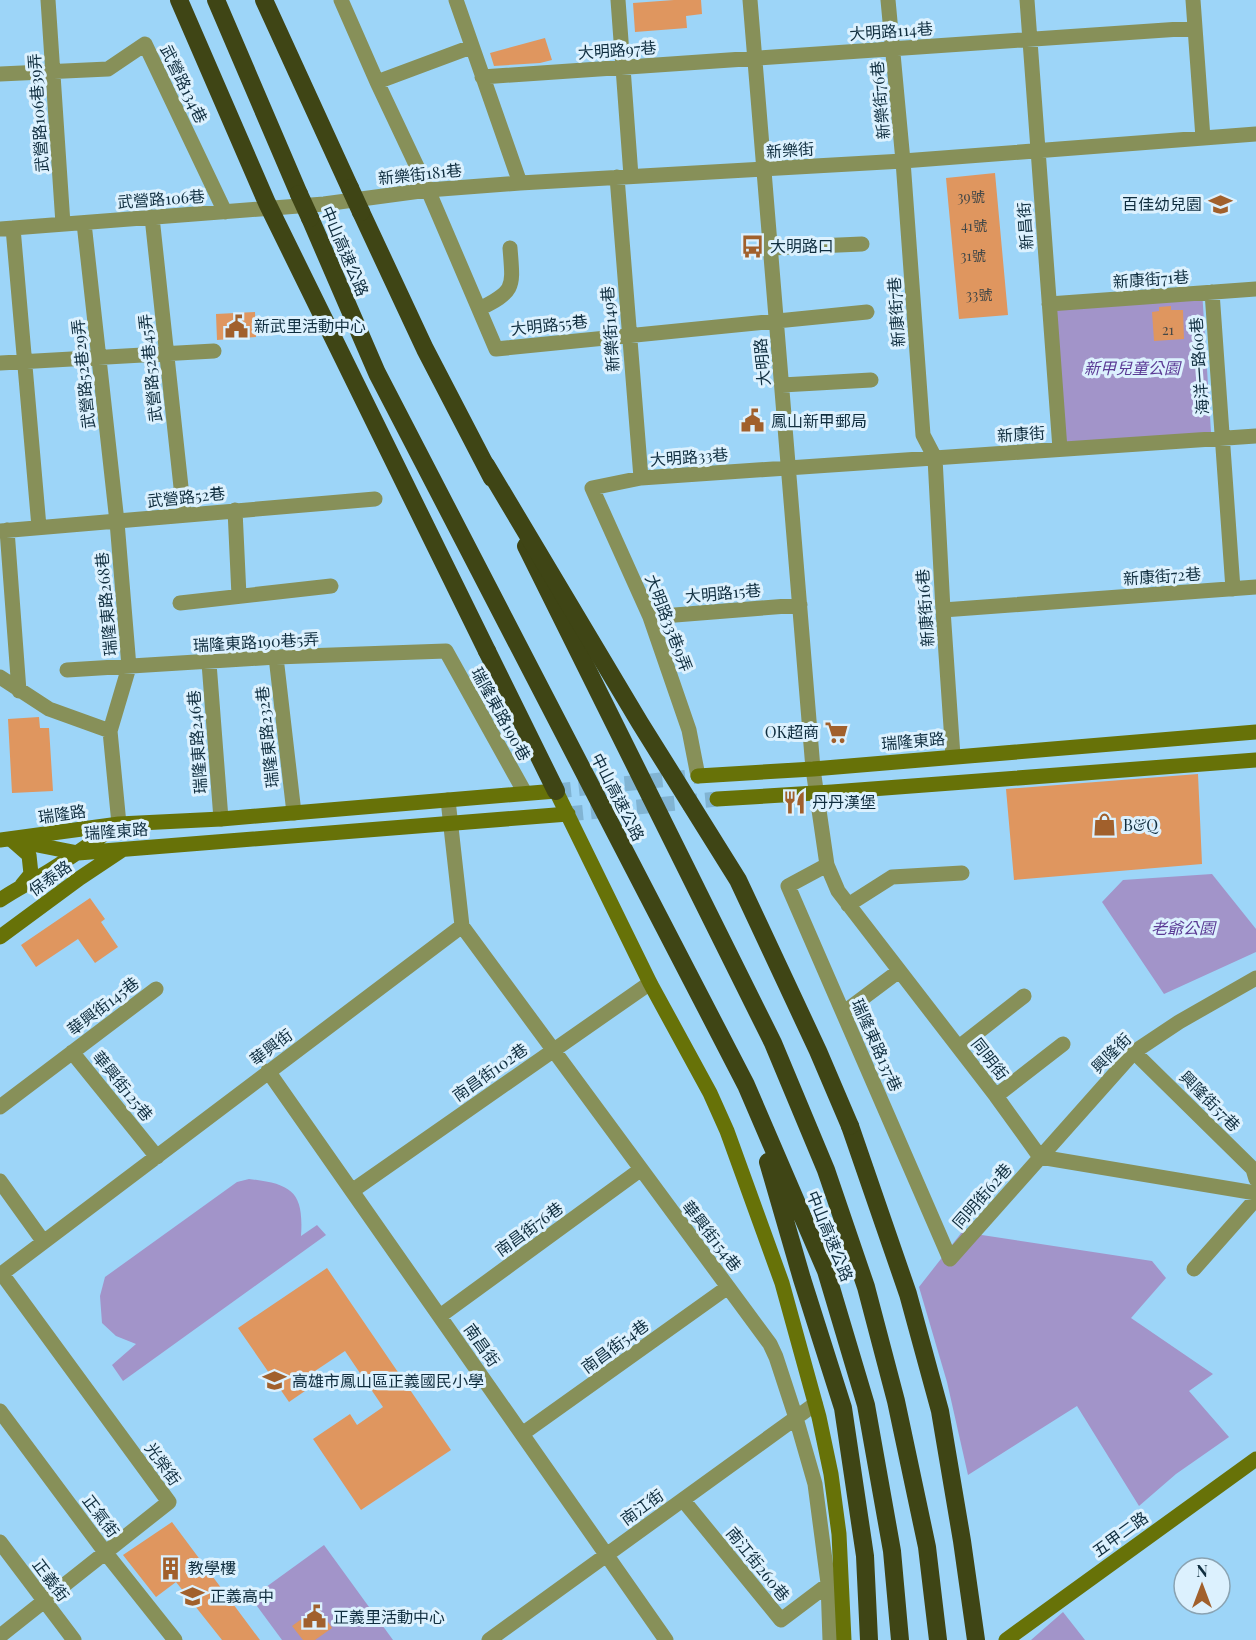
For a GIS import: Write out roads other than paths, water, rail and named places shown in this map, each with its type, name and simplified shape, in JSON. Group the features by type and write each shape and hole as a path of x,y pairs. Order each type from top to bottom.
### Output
{"highway":[{"path":"179,0 267,203 556,790"},
{"name":"中山高速公路","path":"216,0 377,373 746,1085 825,1271 866,1405 892,1551 900,1640"},
{"name":"中山高速公路","path":"264,0 425,349 486,465 773,1043 825,1170 866,1287 897,1401 927,1547 938,1640"},
{"path":"486,465 640,723 738,880 850,1125 908,1294 940,1411 962,1541 975,1637"},
{"path":"746,1085 802,1279 843,1408 865,1556 869,1640"}],"street":[{"name":"武營路106巷39弄","path":"48,0 63,224"},
{"name":"大明路55巷","path":"341,0 428,190 496,349 867,312"},
{"path":"456,0 520,183"},
{"name":"新樂街149巷","path":"618,0 623,67 629,335 641,478"},
{"name":"大明路","path":"750,0 813,769 817,793"},
{"name":"新樂街76巷","path":"888,0 903,160"},
{"name":"新昌街","path":"1027,0 1060,449"},
{"path":"1192,0 1203,138"},
{"name":"大明路114巷","path":"755,58 1195,28"},
{"name":"武營路134巷","path":"0,74 108,69 145,44 225,212"},
{"path":"377,82 471,47"},
{"name":"大明路97巷","path":"482,77 755,58"},
{"name":"新樂街","path":"520,183 763,170 1256,134"},
{"name":"新康街7巷","path":"903,160 923,435 935,458"},
{"name":"新樂街181巷","path":"324,204 428,190 520,183"},
{"name":"武營路106巷","path":"6,229 324,204"},
{"name":"武營路52巷45弄","path":"152,217 184,515"},
{"name":"武營路52巷29弄","path":"84,223 117,522"},
{"path":"6,229 25,362 39,527"},
{"path":"771,248 862,244"},
{"path":"479,309 507,293 513,280 510,248"},
{"name":"新康街71巷","path":"1049,304 1256,289"},
{"name":"海洋一路60巷","path":"1212,292 1221,438"},
{"path":"0,363 214,351"},
{"path":"782,385 871,380"},
{"name":"新康街","path":"789,467 1256,436"},
{"path":"1221,438 1233,589"},
{"name":"新康街16巷","path":"935,458 953,756"},
{"name":"大明路33巷","path":"592,488 641,478 789,467"},
{"name":"大明路33巷9弄","path":"592,488 650,617 689,730 698,776"},
{"name":"武營路52巷","path":"3,530 375,499"},
{"path":"235,510 239,596"},
{"name":"瑞隆東路268巷","path":"117,522 129,667 110,731 118,824"},
{"path":"3,530 19,691"},
{"path":"180,603 331,586"},
{"name":"新康街72巷","path":"943,610 1256,587"},
{"name":"大明路15巷","path":"650,617 800,605"},
{"name":"瑞隆東路190巷5弄","path":"67,670 209,663 276,657 446,651"},
{"name":"瑞隆東路190巷","path":"446,651 525,793"},
{"name":"瑞隆東路232巷","path":"276,657 294,813"},
{"name":"瑞隆東路246巷","path":"209,663 221,819"},
{"path":"0,677 49,709 110,731"},
{"name":"瑞隆東路","path":"698,776 813,769 1256,732"},
{"path":"1132,742 1134,769"},
{"path":"717,799 1256,760"},
{"path":"556,790 650,983 710,1093 727,1131 782,1283 815,1404 831,1474 839,1534 835,1579 844,1640"},
{"name":"瑞隆東路","path":"78,853 118,824 221,819 556,790"},
{"name":"同明街","path":"817,793 827,865 838,891 1040,1156"},
{"path":"448,800 462,926"},
{"name":"瑞隆東路","path":"78,853 568,814"},
{"name":"瑞隆路","path":"5,840 118,824"},
{"path":"76,830 80,878"},
{"path":"5,840 29,855 31,874 22,885"},
{"name":"瑞隆路","path":"5,840 78,853"},
{"name":"保泰路","path":"0,938 123,849"},
{"name":"保泰路","path":"0,900 78,853"},
{"name":"瑞隆東路137巷","path":"827,865 788,886 950,1259"},
{"path":"848,905 892,876 962,873"},
{"name":"華興街154巷","path":"462,926 770,1344 796,1418 815,1484 835,1579 830,1613 830,1640"},
{"name":"華興街","path":"1,1274 462,926"},
{"path":"843,1013 899,970"},
{"name":"興隆街","path":"1040,1156 1134,1052 1179,1022 1256,978"},
{"name":"南昌街102巷","path":"352,1191 650,983"},
{"name":"華興街145巷","path":"72,1052 156,989"},
{"path":"959,1047 1024,996"},
{"path":"996,1096 1063,1044"},
{"name":"華興街125巷","path":"0,1107 72,1052 157,1157"},
{"name":"興隆街57巷","path":"1134,1052 1253,1169 1256,1179"},
{"name":"南昌街","path":"268,1071 666,1640"},
{"path":"1040,1156 1256,1193"},
{"name":"同明街62巷","path":"950,1259 1040,1156"},
{"name":"南昌街76巷","path":"440,1316 640,1170"},
{"path":"0,1181 43,1241"},
{"path":"1194,1269 1256,1199"},
{"name":"光榮街","path":"0,1636 169,1502 1,1274"},
{"name":"南昌街54巷","path":"522,1434 728,1287"},
{"name":"南江街","path":"489,1640 815,1404"},
{"name":"正氣街","path":"0,1411 105,1552 175,1640"},
{"name":"五甲二路","path":"1006,1640 1256,1459"},
{"name":"南江街260巷","path":"683,1500 781,1620 835,1579"},
{"name":"正義街","path":"0,1542 74,1640"}],"tunnel":[{"path":"556,791 698,776"},
{"path":"568,814 717,799"}],"place":[{"name":"百佳幼兒園","path":"1220,204"},
{"name":"大明路口","path":"752,246"},
{"name":"新武里活動中心","path":"236,326"},
{"name":"鳳山新甲郵局","path":"753,421"},
{"name":"OK超商","path":"837,732"},
{"name":"丹丹漢堡","path":"794,802"},
{"name":"B&Q","path":"1105,825"},
{"name":"高雄市鳳山區正義國民小學","path":"274,1381"},
{"name":"教學樓","path":"170,1568"},
{"name":"正義高中","path":"192,1596"},
{"name":"正義里活動中心","path":"315,1617"}],"park label":[{"name":"新甲兒童公園","path":"1132,368"},
{"name":"老爺公園","path":"1183,928"}]}
